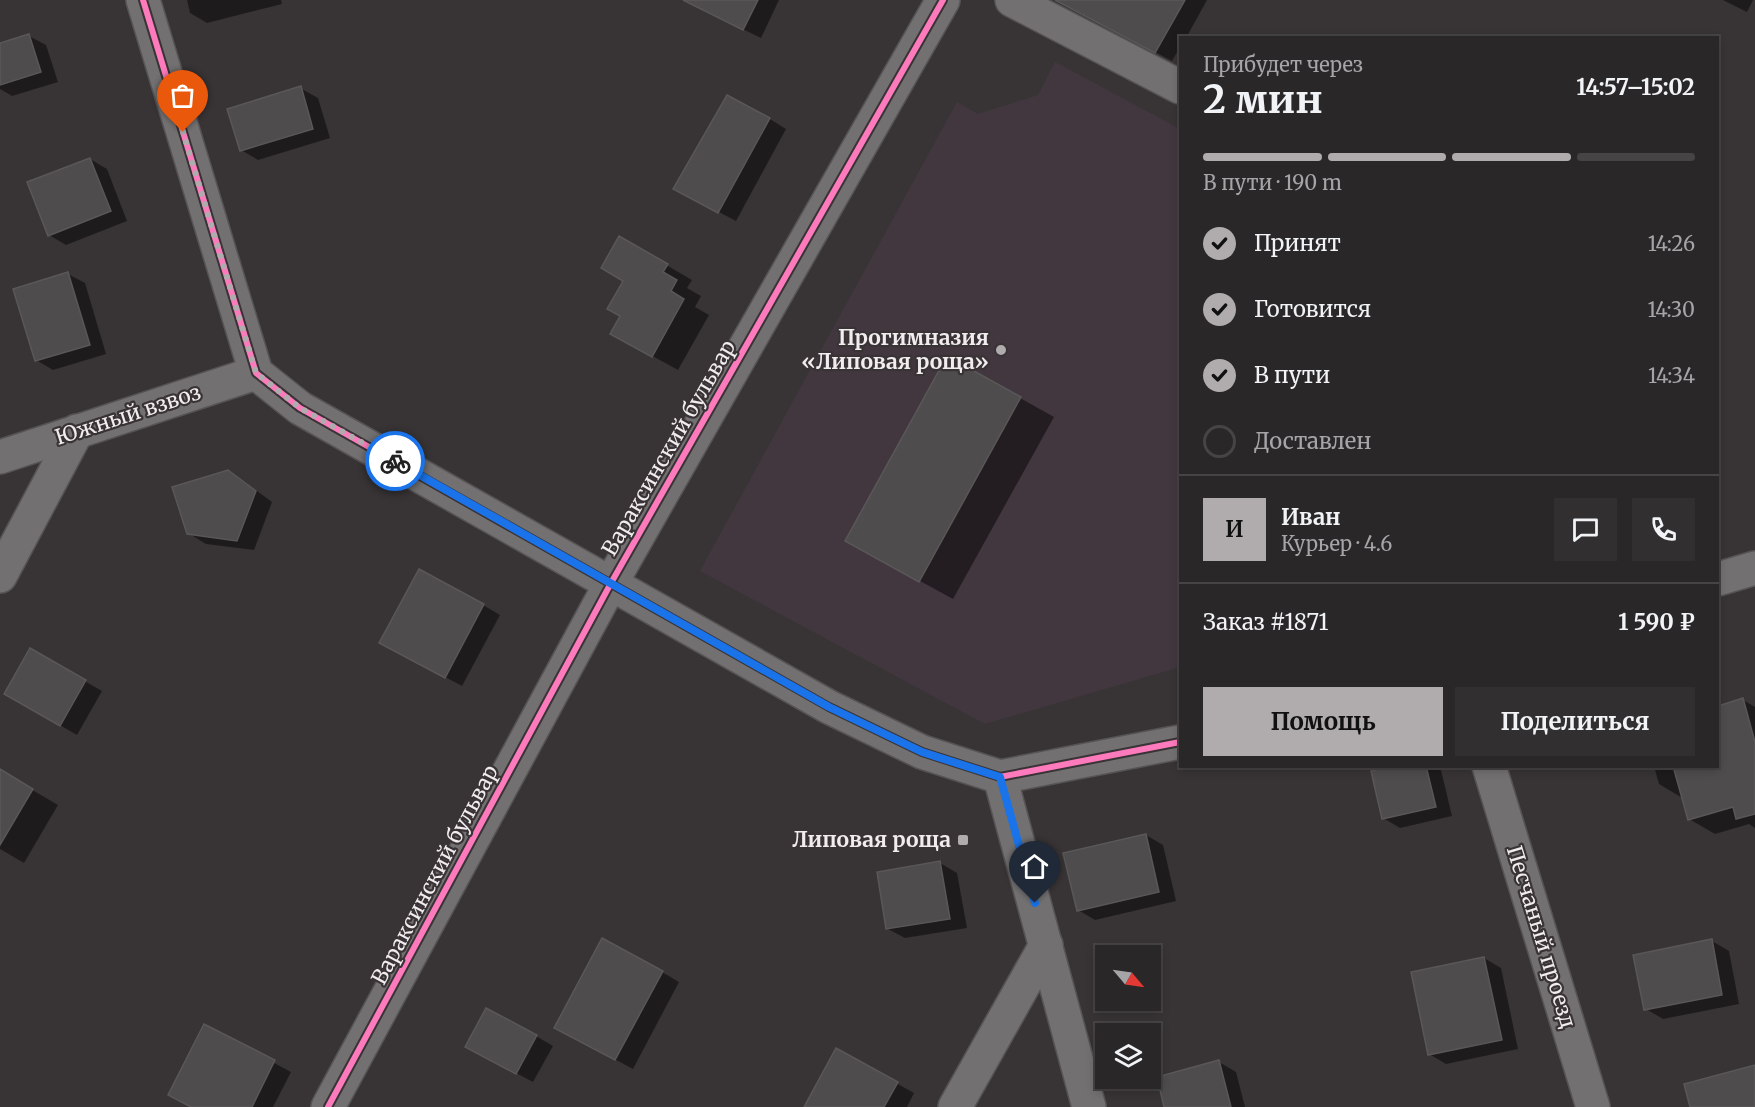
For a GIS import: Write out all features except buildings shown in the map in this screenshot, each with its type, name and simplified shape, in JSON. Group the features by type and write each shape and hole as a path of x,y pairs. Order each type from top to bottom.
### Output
{"street":[{"path":"143,0 256,373 300,408 829,707 922,752 1000,777 1179,742"},
{"name":"Вараксинский бульвар","path":"328,1107 611,583 943,0"},
{"path":"1012,0 1179,86"},
{"name":"Южный взвоз","path":"0,457 256,373"},
{"path":"0,576 77,431"},
{"path":"1719,579 1755,568"},
{"name":"Песчаный проезд","path":"1490,768 1593,1107"},
{"path":"1000,777 1089,1107"},
{"path":"955,1107 1046,945"}],"shaded area":[{"name":"Прогимназия «Липовая роща»","path":"1055,62 1179,128 1179,667 985,724 700,571 957,102 978,114 1038,95"}],"cycle path":[{"path":"143,0 256,373 300,408 829,707 922,752 1000,777 1179,742"},
{"path":"328,1107 611,583 943,0"}],"way so far":[{"path":"183,132 256,373 300,408 395,461"}],"place":[{"name":"Прогимназия «Липовая роща»","path":"1001,350"},
{"name":"Липовая роща","path":"963,840"}],"route":[{"path":"395,461 829,707 922,752 1000,777 1035,903"}]}
